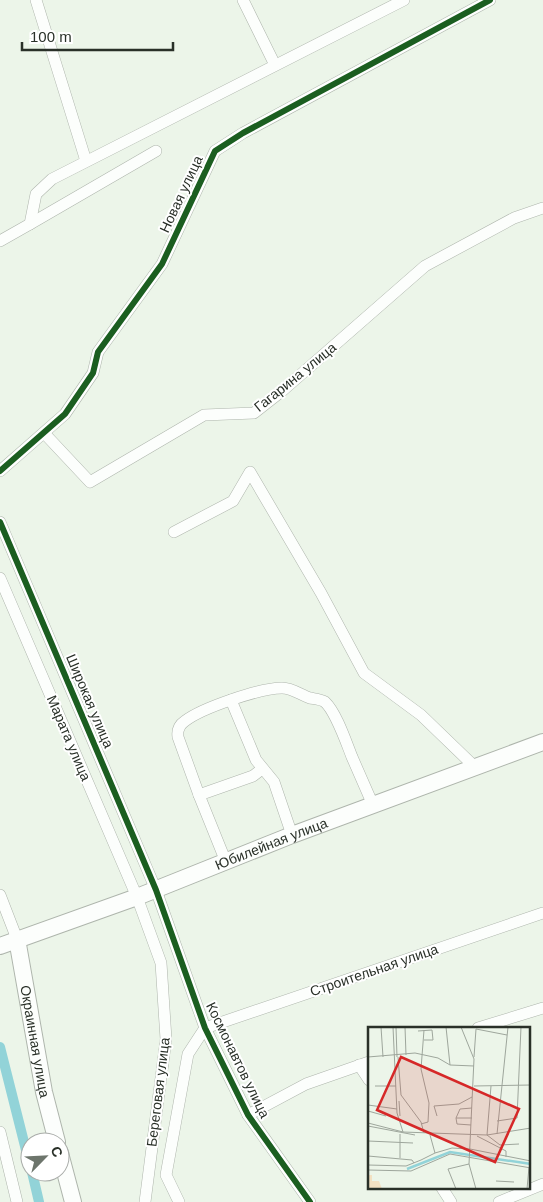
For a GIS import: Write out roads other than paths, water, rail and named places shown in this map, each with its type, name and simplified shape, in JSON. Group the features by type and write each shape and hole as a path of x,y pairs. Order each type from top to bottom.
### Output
{"main road":[{"name":"Юбилейная улица","path":"10,942 156,890 292,835 543,742"},
{"name":"Окраинная улица","path":"10,942 54,1132"},
{"path":"67,1182 72,1202"}],"street":[{"path":"36,0 86,161"},
{"path":"243,0 275,65"},
{"path":"30,224 36,194 52,179 404,0"},
{"name":"Новая улица","path":"0,471 66,414 93,373 98,352 162,264 215,151 243,133 490,0"},
{"path":"0,241 156,151"},
{"name":"Гагарина улица","path":"44,432 90,482 204,415 254,413 282,391 425,266 514,218 543,208"},
{"path":"174,532 233,501 250,472 321,593 364,673 421,715 476,768"},
{"name":"Широкая улица","path":"0,522 156,890"},
{"name":"Марата улица","path":"0,578 137,897"},
{"path":"226,862 199,795 177,732 184,721 232,700 262,691 288,688 326,703 339,725 373,805"},
{"path":"232,700 256,760 274,782 292,835"},
{"path":"199,795 253,776 262,769"},
{"name":"Космонавтов улица","path":"156,890 205,1028 248,1115 310,1202"},
{"path":"0,895 10,942"},
{"name":"Береговая улица","path":"137,897 161,963 166,1039 144,1202"},
{"name":"Строительная улица","path":"205,1028 543,913"},
{"path":"481,1027 543,1008"},
{"name":"Береговая улица","path":"179,1202 166,1175 188,1054 205,1028"},
{"path":"248,1115 306,1084 364,1063 368,1077"},
{"path":"0,1132 16,1202"},
{"path":"530,1189 543,1184"},
{"path":"443,1190 451,1202"},
{"path":"499,1202 528,1190"}],"waterway":[{"path":"0,1047 21,1132"},
{"path":"34,1182 39,1202"}]}
